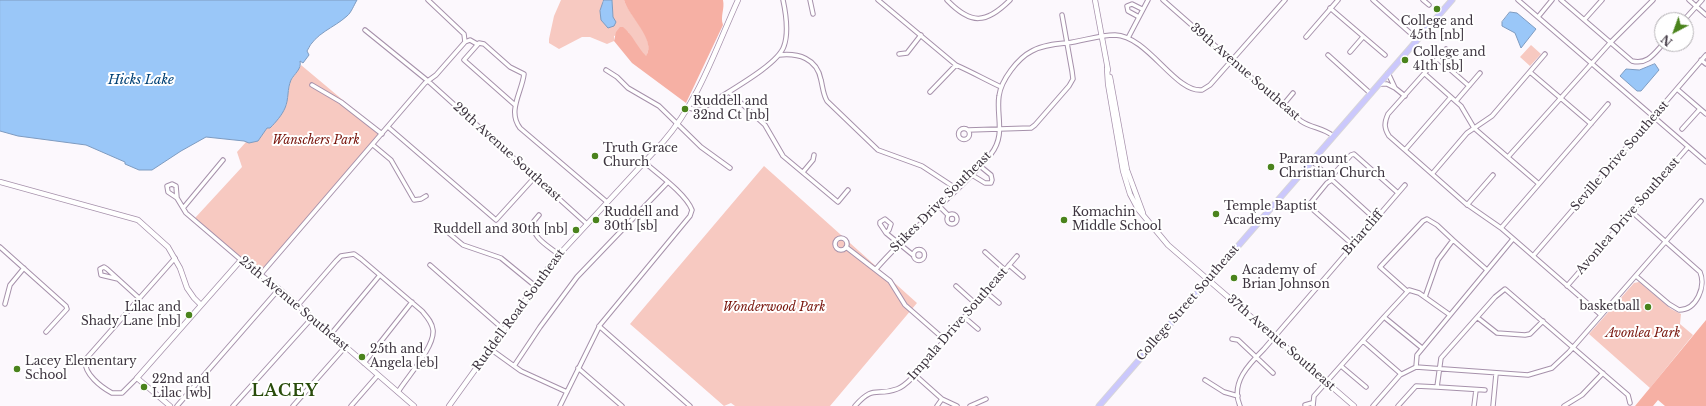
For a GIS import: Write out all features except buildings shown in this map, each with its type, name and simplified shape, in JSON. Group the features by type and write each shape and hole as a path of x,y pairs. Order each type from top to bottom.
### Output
{"main road":[{"name":"College Street Southeast","path":"1099,406 1311,160 1452,0"}],"street":[{"path":"428,0 464,34 465,42"},
{"name":"Ruddell Road Southeast","path":"449,406 534,285 558,254 678,124 689,108 738,0"},
{"path":"689,108 699,110 729,92 779,55 784,46 786,30 783,0"},
{"path":"810,0 812,14"},
{"path":"878,0 956,65 969,70 985,81 1001,87"},
{"path":"948,0 962,13 975,18 992,16 1010,0"},
{"name":"37th Avenue Southeast","path":"1095,0 1127,170 1144,217 1164,241 1354,406"},
{"path":"1128,38 1148,0"},
{"name":"39th Avenue Southeast","path":"1163,0 1306,125 1325,130 1333,136"},
{"name":"Stikes Drive Southeast","path":"876,269 899,244 972,175 995,148 1000,128 998,103 1001,87 1023,58 1030,52 1045,46 1101,36 1116,35 1128,38 1147,51 1189,88 1197,91 1206,88 1232,61 1285,0"},
{"path":"1306,37 1338,0"},
{"path":"1373,0 1417,39"},
{"path":"1424,0 1429,4"},
{"path":"1518,0 1706,162"},
{"path":"1538,16 1552,0"},
{"path":"1561,0 1585,19 1630,60 1636,62 1647,60 1655,52"},
{"path":"1585,19 1602,0"},
{"path":"1508,157 1610,43 1653,0"},
{"path":"1689,0 1706,15"},
{"path":"1691,12 1702,0"},
{"path":"1139,17 1128,11 1127,6 1132,4 1142,9"},
{"path":"1330,8 1385,56"},
{"path":"968,130 1000,128 1028,129 1034,127 1070,86 1073,79 1062,15"},
{"name":"29th Avenue Southeast","path":"365,30 428,81 587,224"},
{"path":"899,54 907,53 921,35"},
{"path":"1350,52 1363,37"},
{"path":"261,274 428,81 436,75 465,42 470,40 477,44 483,43 510,67 523,72 524,76 515,105 515,119 520,128 607,202"},
{"path":"477,44 464,60 515,105"},
{"path":"1446,49 1388,114 1384,122 1385,130 1389,136 1466,204 1501,228 1601,316"},
{"path":"1432,174 1468,133 1492,116 1545,54"},
{"path":"779,55 801,55 809,59 819,71 824,96 827,101 878,150 922,166 957,189"},
{"path":"1328,55 1370,93"},
{"name":"Seville Drive Southeast","path":"1533,256 1706,55"},
{"path":"1438,59 1469,86"},
{"path":"1701,60 1706,64"},
{"path":"930,92 956,65"},
{"path":"606,70 631,90 659,106 701,147 730,168"},
{"path":"1388,72 1395,88"},
{"path":"1530,72 1591,124"},
{"path":"1456,101 1480,73"},
{"path":"1425,74 1461,106 1474,128 1539,184"},
{"path":"1378,84 1387,84 1405,96"},
{"path":"312,85 341,102 382,134"},
{"path":"1677,90 1706,114"},
{"path":"729,92 765,125 781,153 838,202 848,190"},
{"path":"1283,105 1293,93"},
{"path":"1405,150 1451,97"},
{"path":"1501,228 1608,104"},
{"path":"1682,129 1700,109"},
{"path":"388,127 496,220 535,176"},
{"path":"373,145 390,160 414,200 421,199 426,196"},
{"name":"Avonlea Drive Southeast","path":"1567,286 1688,146"},
{"path":"1353,245 1309,204 1351,155 1354,154 1398,193"},
{"path":"803,172 813,160 814,155"},
{"path":"184,207 223,160"},
{"path":"1311,160 1375,219"},
{"path":"560,406 599,326 690,216 692,210 690,204 644,162"},
{"path":"972,175 985,183 991,183 991,175 980,166"},
{"path":"1466,204 1493,175"},
{"path":"0,182 134,218 144,224 159,238 175,258 188,288 194,298 201,304"},
{"path":"514,366 540,327 577,277 667,183"},
{"name":"Briarcliff","path":"1240,406 1238,383 1242,374 1405,185"},
{"name":"25th Avenue Southeast","path":"177,198 184,207 186,213 203,228 298,305 413,405"},
{"path":"1373,406 1401,374 1416,367 1524,376 1540,373 1558,363 1701,201"},
{"path":"939,206 948,215"},
{"path":"1632,212 1703,276 1705,285 1701,294 1687,308 1676,309 1636,276"},
{"path":"539,215 534,221 534,232 538,238 558,254"},
{"path":"1450,315 1425,297 1413,291 1407,291 1380,267 1423,221 1427,219 1436,225 1487,270"},
{"path":"439,225 463,245 501,258 534,285"},
{"path":"886,233 913,255"},
{"path":"1416,367 1417,355 1422,348 1513,239"},
{"path":"1425,297 1438,260 1453,240"},
{"path":"0,247 66,306 67,309 46,332"},
{"path":"846,247 876,269 894,287 908,308 945,340"},
{"path":"985,252 1005,270"},
{"path":"298,305 341,256 354,254 412,302 430,320 433,329 433,337 398,392"},
{"name":"Impala Drive Southeast","path":"855,406 864,395 878,391 899,389 915,375 1017,256"},
{"path":"175,258 86,359 86,369 102,386 117,394 128,388 241,260"},
{"path":"430,265 503,329"},
{"path":"1009,265 1023,277"},
{"path":"118,279 101,275 100,269 104,267 107,269 139,298"},
{"path":"5,304 10,285 24,268"},
{"path":"331,334 380,275"},
{"path":"956,286 976,304"},
{"path":"176,406 279,289"},
{"path":"1437,387 1441,358 1495,297 1505,289 1628,395 1630,403"},
{"path":"1305,405 1313,405 1314,396 1407,291"},
{"path":"986,292 999,304"},
{"path":"364,363 412,302"},
{"path":"964,317 978,329"},
{"path":"1384,317 1422,348"},
{"path":"233,406 312,318"},
{"path":"1478,318 1497,333 1525,335 1530,334 1543,321"},
{"path":"599,326 690,406"},
{"path":"1232,339 1238,340 1273,372"},
{"path":"1363,341 1401,374"},
{"path":"293,406 346,346"},
{"path":"489,348 521,371 567,392"},
{"path":"1341,366 1366,387"},
{"path":"578,368 622,406"},
{"path":"1564,406 1582,395 1603,373"},
{"path":"1493,406 1496,374"},
{"path":"351,406 378,375"},
{"path":"915,375 942,399 957,406"},
{"path":"137,378 170,406"},
{"path":"1205,380 1224,392 1238,396"},
{"path":"1398,406 1416,386 1485,390"},
{"path":"1474,406 1476,390"},
{"path":"937,406 942,399"},
{"path":"970,406 986,399"}],"green space":[{"path":"561,0 604,0 602,2 613,17 612,0 624,0 641,27 648,42 646,57 637,48 628,32 614,36 614,41 607,44 590,37 582,37 559,49 549,43 554,16"},
{"path":"1531,45 1541,54 1530,66 1520,57"},
{"name":"Wanschers Park","path":"301,65 381,132 259,273 195,218 242,167 237,152 246,142 258,141 267,128 270,128 286,106 290,82"},
{"name":"Wonderwood Park","path":"764,166 917,303 830,406 735,406 731,403 724,406 630,324"},
{"name":"Avonlea Park","path":"1639,282 1671,309 1681,314 1680,324 1693,335 1650,388 1589,334 1634,283"}],"shaded area":[{"path":"624,0 723,0 723,25 686,103 632,63 614,41 616,32 620,27 623,27 646,56 648,43 645,35"},
{"path":"1706,320 1706,406 1665,406 1658,400 1653,406 1635,406"}],"water":[{"name":"Hicks Lake","path":"0,0 357,0 348,15 320,35 310,45 307,51 309,55 303,63 300,61 299,69 291,80 284,111 270,128 267,128 258,141 249,143 244,141 206,137 152,170 139,170 125,164 125,162 86,145 18,136 0,131"},
{"path":"604,0 612,0 613,17 616,22 614,26 608,28 601,20 600,11"},
{"path":"1510,12 1517,13 1536,29 1521,48 1515,33 1502,26 1502,22"},
{"path":"1655,64 1659,70 1641,91 1637,91 1620,76 1626,69 1639,70"}],"place":[{"name":"College and 45th [nb]","path":"1437,9"},
{"name":"College and 41th [sb]","path":"1405,60"},
{"name":"Ruddell and 32nd Ct [nb]","path":"685,109"},
{"name":"Truth Grace Church","path":"595,156"},
{"name":"Paramount Christian Church","path":"1271,167"},
{"name":"Temple Baptist Academy","path":"1216,214"},
{"name":"Ruddell and 30th [sb]","path":"596,220"},
{"name":"Komachin Middle School","path":"1064,220"},
{"name":"Ruddell and 30th [nb]","path":"576,230"},
{"name":"Academy of Brian Johnson","path":"1234,278"},
{"name":"basketball","path":"1648,307"},
{"name":"Lilac and Shady Lane [nb]","path":"189,315"},
{"name":"25th and Angela [eb]","path":"362,357"},
{"name":"Lacey Elementary School","path":"17,369"},
{"name":"22nd and Lilac [wb]","path":"144,387"}],"district":[{"name":"LACEY","path":"285,391"}]}
